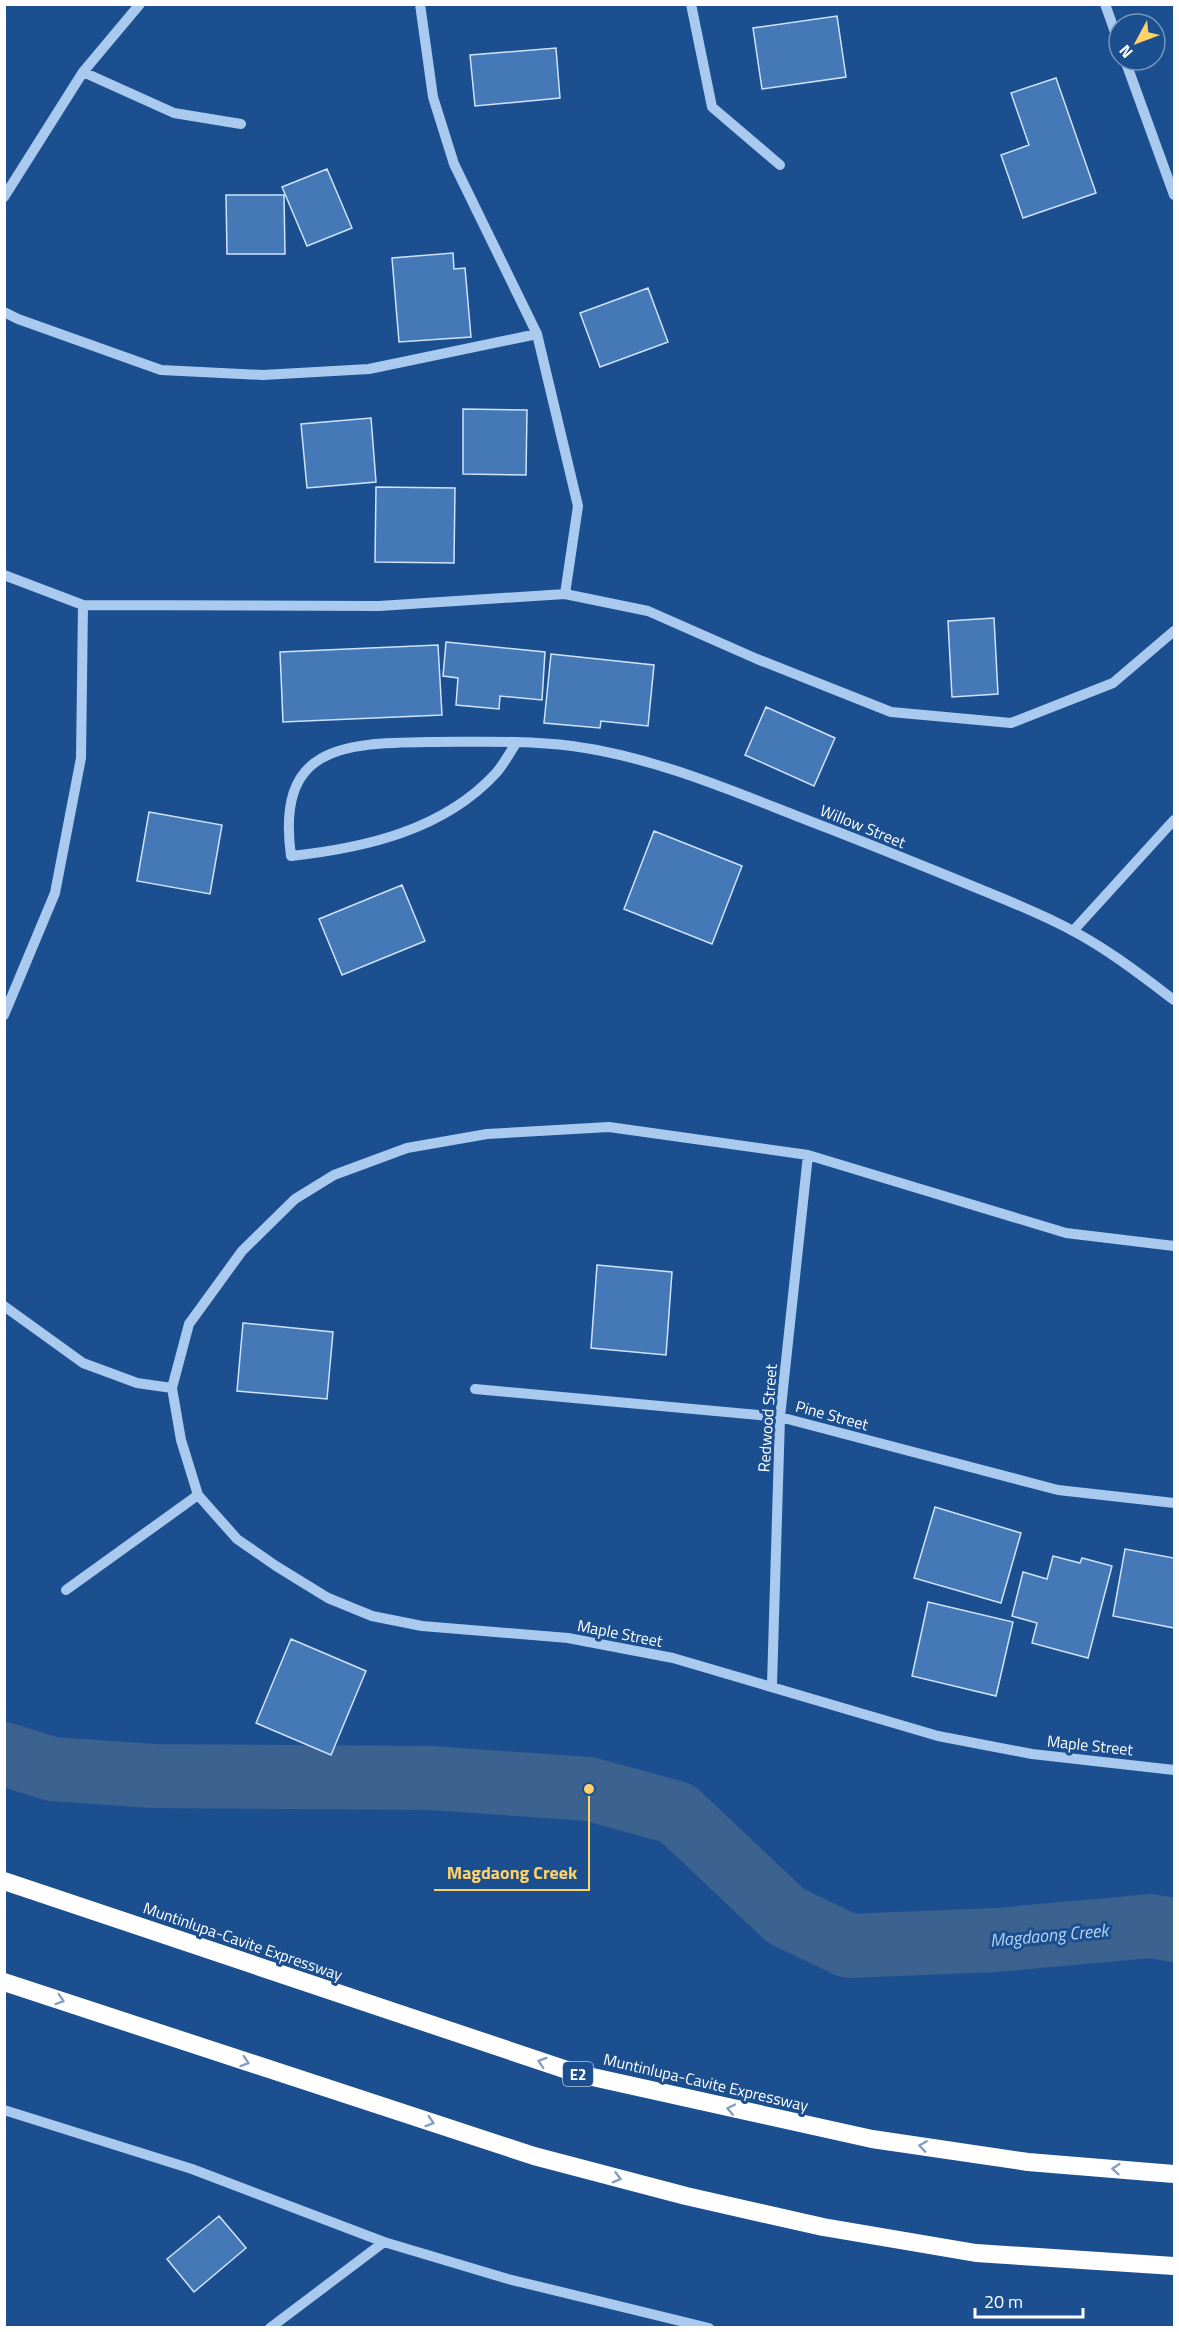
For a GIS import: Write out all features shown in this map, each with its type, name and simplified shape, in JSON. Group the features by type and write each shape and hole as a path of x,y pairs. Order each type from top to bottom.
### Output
{"highway":[{"name":"Muntinlupa-Cavite Expressway","path":"4,1881 579,2074 872,2139 1028,2162 1174,2174"},
{"path":"4,1982 534,2156 686,2196 823,2227 976,2253 1174,2266"}],"street":[{"path":"4,197 83,72 140,4"},
{"path":"420,4 433,97 454,164 537,334 578,506 565,594"},
{"path":"691,4 712,107 780,165"},
{"path":"83,72 174,113 241,124"},
{"path":"1129,72 1174,195"},
{"path":"4,312 160,370 241,374 369,369 537,334"},
{"path":"4,575 83,605 379,606 565,594 648,611 757,659 891,712 1011,723 1113,683 1174,631"},
{"path":"4,1015 55,893 77,781 81,758 83,605"},
{"name":"Willow Street","path":"517,742 496,772 463,802 435,819 393,837 350,848 291,856 287,826 291,797 303,773 321,758 344,749 380,742 517,742 585,749 643,762 724,788 1011,902 1073,931 1132,968 1174,1000"},
{"path":"1073,931 1174,820"},
{"path":"4,1306 83,1363 137,1383 172,1388 189,1324 242,1251 295,1199 334,1175 407,1148 487,1134 609,1127 808,1155 1066,1233 1174,1246"},
{"name":"Redwood Street","path":"772,1685 780,1417 808,1155"},
{"name":"Maple Street","path":"172,1388 181,1440 198,1495 237,1539 328,1598 372,1616 422,1626 568,1638 673,1658 772,1685 938,1736 1032,1754 1174,1770"},
{"name":"Pine Street","path":"475,1389 780,1417 1058,1490 1174,1503"},
{"path":"66,1590 198,1495"},
{"path":"4,2110 192,2169 384,2242 508,2279 709,2328"},
{"path":"270,2328 384,2242"}],"building":[{"path":"837,16 846,77 762,89 753,28"},
{"path":"556,48 560,98 475,106 470,55"},
{"path":"1056,78 1096,193 1023,218 1001,155 1029,145 1011,93"},
{"path":"327,169 352,228 307,246 282,187"},
{"path":"226,195 284,195 285,254 227,254"},
{"path":"453,253 454,269 465,268 471,337 399,342 392,258"},
{"path":"648,288 668,342 600,367 580,313"},
{"path":"463,409 527,410 526,475 463,474"},
{"path":"371,418 376,482 307,488 301,424"},
{"path":"376,487 455,488 454,563 375,562"},
{"path":"994,618 998,694 952,697 948,621"},
{"path":"446,642 545,652 542,700 500,696 499,709 456,705 458,678 443,676"},
{"path":"438,645 442,715 283,722 280,652"},
{"path":"551,654 654,665 648,726 601,721 600,728 544,723"},
{"path":"766,707 835,738 814,786 745,755"},
{"path":"149,812 222,825 210,894 137,881"},
{"path":"654,831 742,866 712,944 624,909"},
{"path":"402,885 425,941 342,975 319,919"},
{"path":"597,1265 672,1272 666,1355 591,1348"},
{"path":"243,1323 333,1332 327,1399 237,1391"},
{"path":"935,1507 1021,1533 1001,1603 914,1578"},
{"path":"1125,1549 1174,1558 1174,1628 1113,1616"},
{"path":"1053,1556 1080,1563 1082,1558 1112,1566 1088,1658 1032,1643 1037,1623 1012,1616 1023,1572 1047,1579"},
{"path":"928,1602 1013,1622 996,1696 912,1676"},
{"path":"291,1639 366,1671 331,1755 256,1723"},
{"path":"219,2216 246,2248 194,2292 167,2259"}],"waterway":[{"name":"Magdaong Creek","path":"4,1754 52,1769 153,1776 431,1778 589,1789 677,1813 786,1916 849,1946 996,1940 1151,1926 1174,1930"}],"place":[{"name":"Magdaong Creek","path":"589,1789"}]}
